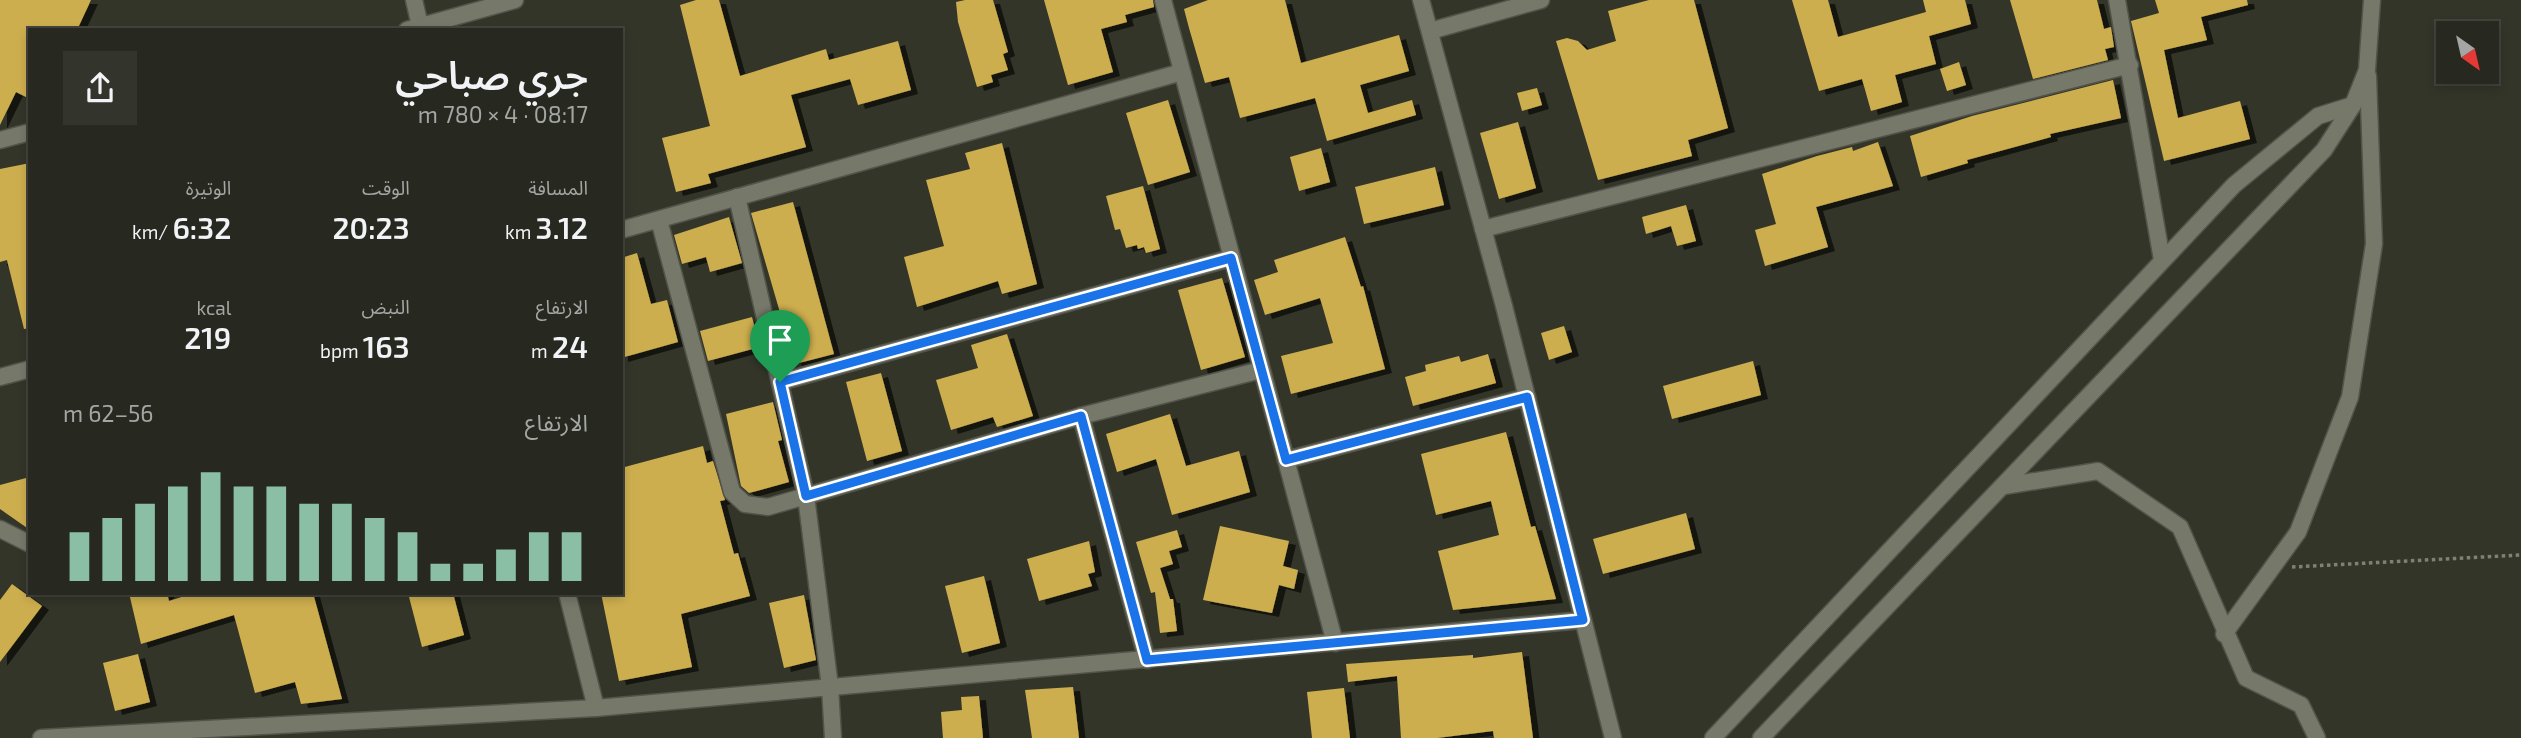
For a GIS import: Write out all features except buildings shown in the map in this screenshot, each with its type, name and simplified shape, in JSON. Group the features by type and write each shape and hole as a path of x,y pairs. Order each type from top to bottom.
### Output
{"street":[{"path":"414,0 416,28"},
{"path":"419,28 514,0"},
{"path":"1163,0 1335,643"},
{"path":"1421,0 1527,397 1613,738"},
{"path":"1430,31 1541,0"},
{"path":"2117,0 2162,260"},
{"path":"2224,634 2298,532 2350,397 2374,244 2367,70 2372,0"},
{"path":"1483,229 2130,65"},
{"path":"1761,738 2324,150 2353,105 2367,70"},
{"path":"623,229 1182,72"},
{"path":"1713,738 2234,186 2318,116 2353,105"},
{"path":"0,140 28,133"},
{"path":"737,197 806,496 830,687 833,738"},
{"path":"659,220 732,492 745,505 760,508 806,496 1081,416 1261,370"},
{"path":"780,382 1231,258"},
{"path":"0,377 28,370"},
{"path":"1286,460 1527,397"},
{"path":"1081,416 1147,660"},
{"path":"2004,486 2098,471 2180,527 2224,634 2246,678 2301,705 2317,738"},
{"path":"0,529 28,543"},
{"path":"568,595 596,708"},
{"path":"41,738 596,708 1583,620"}],"path":[{"path":"2271,569 2521,555"}],"route":[{"path":"1231,258 1286,460 1527,397 1583,620 1147,660 1081,416 806,496 780,382 1231,258"}]}
